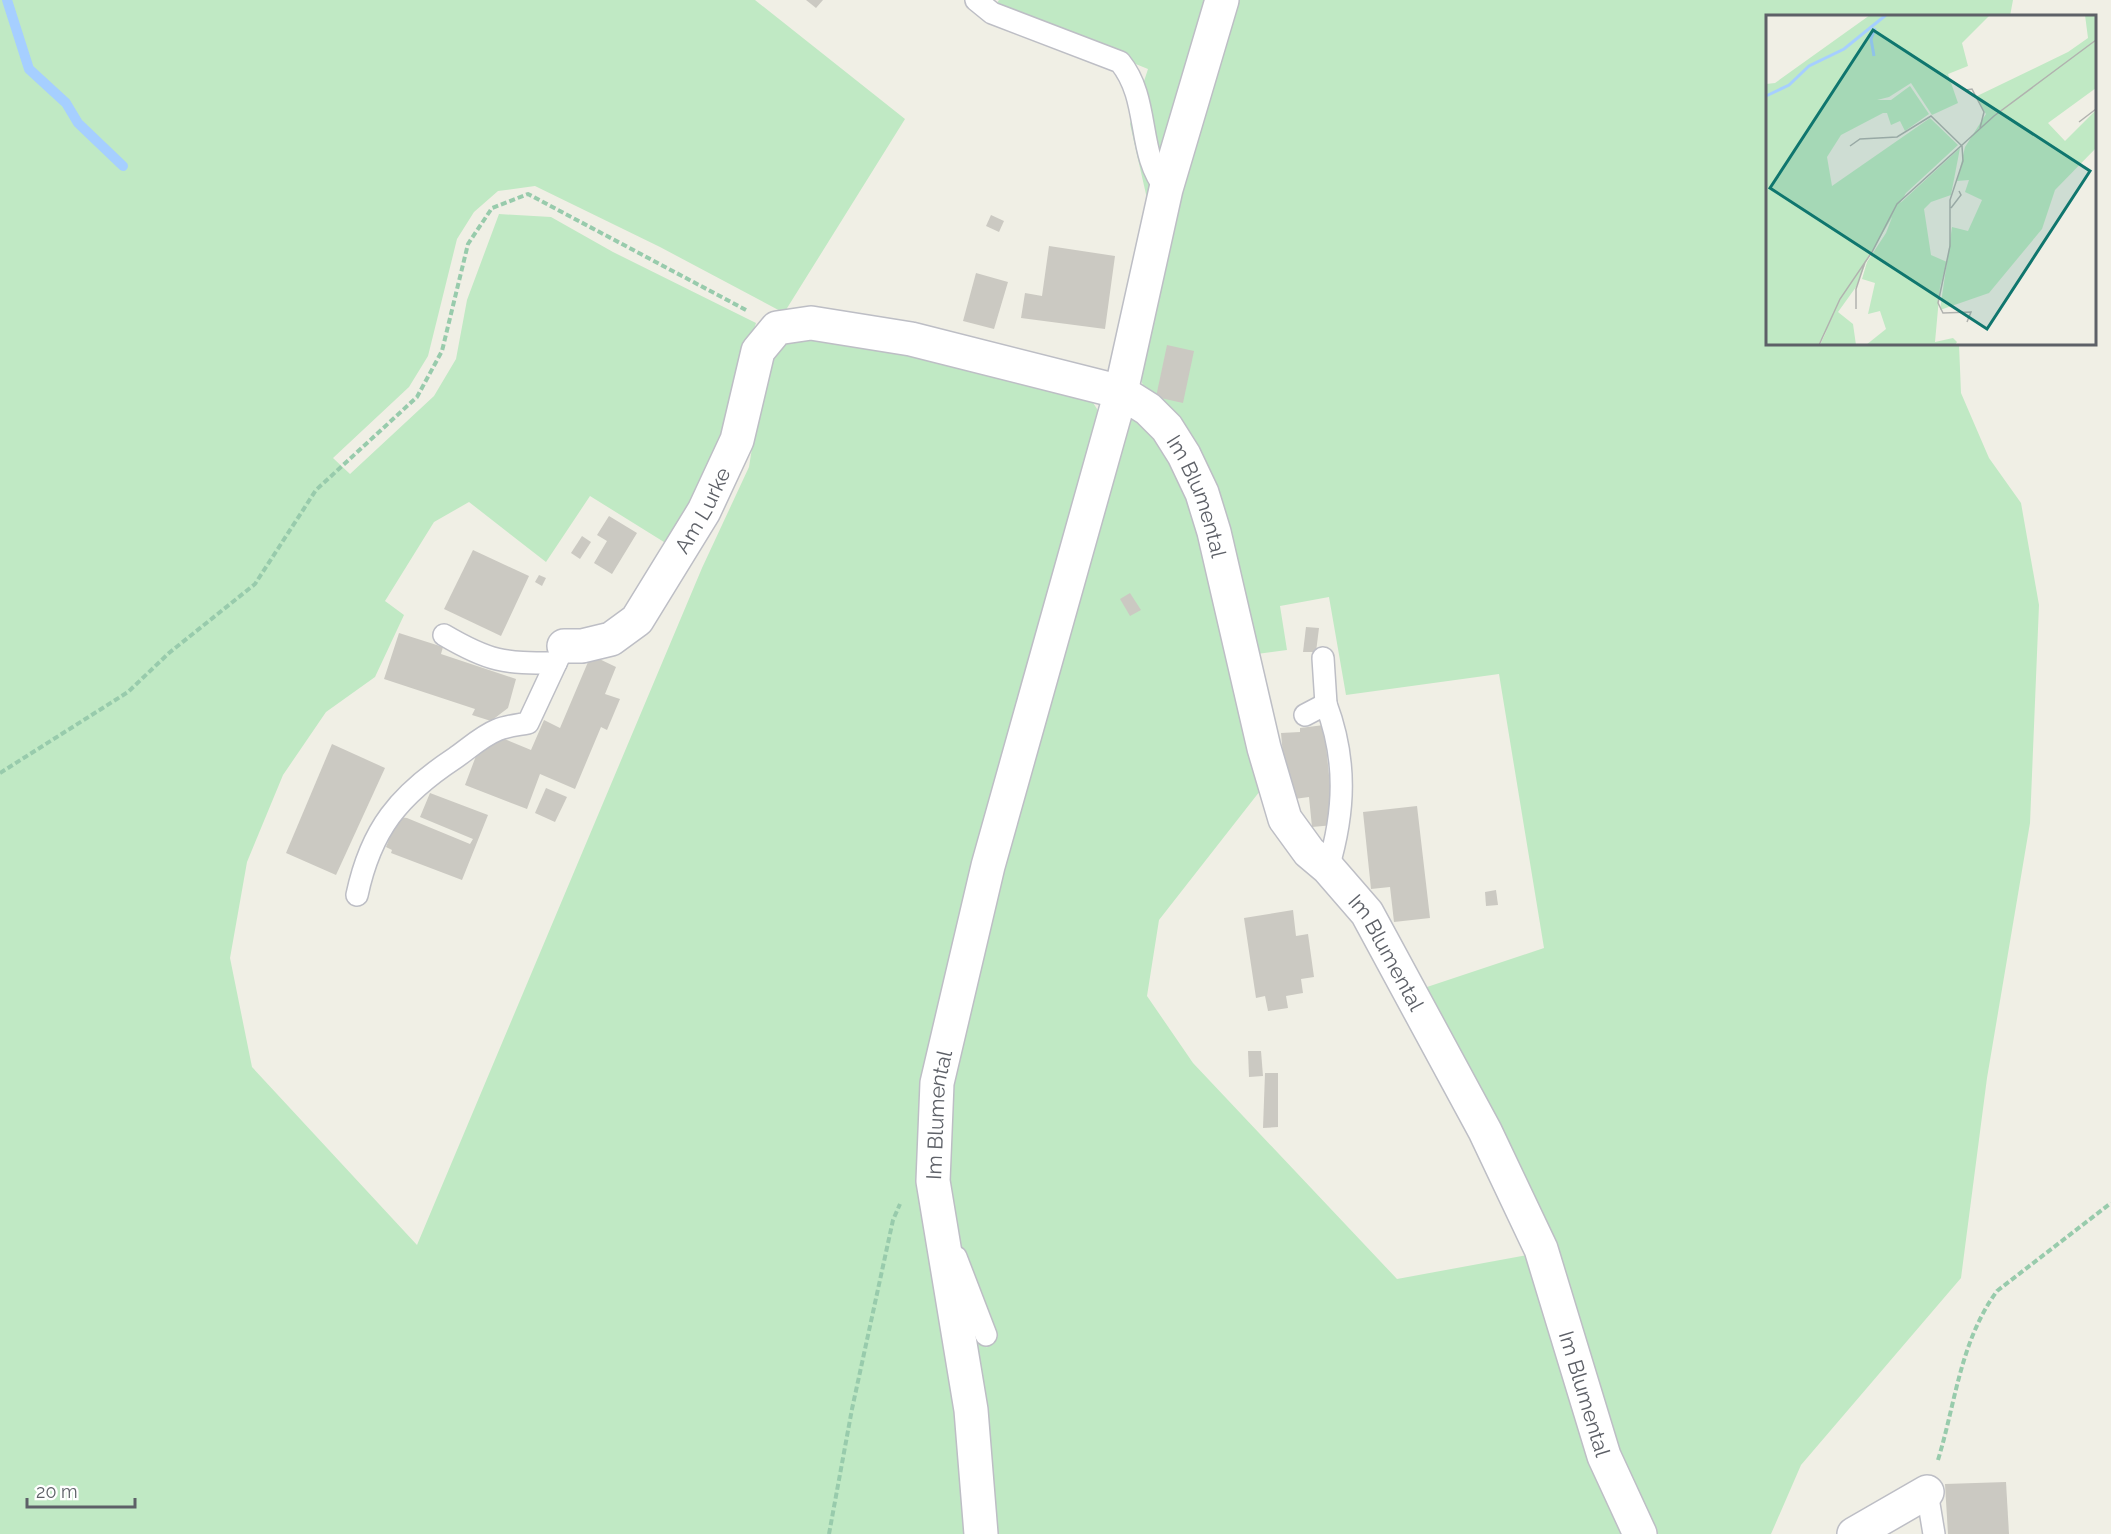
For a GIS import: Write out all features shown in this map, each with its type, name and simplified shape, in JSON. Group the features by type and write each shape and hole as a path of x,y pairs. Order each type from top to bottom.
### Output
{"street":[{"name":"Im Blumental","path":"981,1534 971,1410 933,1181 937,1083 988,866 1121,392 1166,189 1222,0"},
{"path":"777,328 811,323 911,339 1121,392"},
{"name":"Am Lurke","path":"560,654 611,639 637,620 704,511 737,440 758,351 777,328"},
{"name":"Im Blumental","path":"1121,392 1148,409 1167,428 1184,455 1202,493 1214,532 1264,748 1285,819 1309,852 1328,868 1367,913 1485,1131 1541,1249 1604,1456 1640,1534"},
{"path":"1854,1534 1927,1492"}],"lane":[{"path":"976,0 992,13 1120,62 1130,74 1138,96 1145,124 1149,161 1156,176 1166,189"},
{"path":"444,635 475,653 500,662 560,654"},
{"path":"357,896 361,876 381,827 397,803 430,774 497,730 528,723 560,654"},
{"path":"1323,658 1326,704 1338,736 1342,796 1338,836 1328,868"},
{"path":"1305,715 1326,704"},
{"path":"946,1258 957,1257 986,1335"},
{"path":"1927,1492 1934,1534"}],"path":[{"path":"0,773 128,692 169,653 255,584 316,490 417,397 442,351 468,244 492,208 528,195 777,328"},
{"path":"829,1534 893,1220 902,1200"},
{"path":"1927,1492 1942,1444 1968,1342 1986,1307 1997,1291 2111,1203"}],"green space":[{"path":"0,0 755,0 905,119 784,313 660,247 535,186 498,191 474,212 457,239 428,356 409,387 333,458 350,474 434,396 456,359 467,300 499,214 551,217 613,252 756,323 698,506 672,547 590,496 546,562 469,502 434,522 385,601 404,615 375,677 326,712 283,775 247,862 230,958 252,1067 417,1245 702,568 749,467 764,372 778,347 796,336 826,334 1090,398 1099,412 931,1083 975,1534 0,1534"},
{"path":"999,0 2013,0 2010,15 1766,15 1766,345 1959,345 1961,393 1989,458 2021,503 2039,605 2030,823 1987,1078 1961,1278 1801,1465 1771,1534 1650,1534 1609,1454 1546,1244 1412,992 1544,948 1499,674 1346,695 1329,597 1280,606 1287,650 1249,655 1139,375 1148,203 1130,124 1148,69 994,7"},
{"path":"1130,419 1143,421 1177,456 1267,782 1159,920 1147,996 1193,1063 1397,1279 1538,1253 1634,1534 994,1534 957,1270 987,1348 990,1332 948,1218 949,1080 963,1007"}],"building":[{"path":"806,0 823,0 816,8"},
{"path":"991,215 1004,221 999,232 986,226"},
{"path":"1049,246 1115,256 1105,329 1021,318 1025,293 1042,296"},
{"path":"976,273 1008,282 994,329 963,321"},
{"path":"1167,345 1194,351 1183,403 1156,397"},
{"path":"609,516 637,533 612,574 594,563 607,541 597,535"},
{"path":"582,536 591,542 580,559 571,553"},
{"path":"473,550 529,576 501,636 444,609"},
{"path":"539,575 546,578 542,586 535,582"},
{"path":"1130,593 1141,610 1130,616 1120,599"},
{"path":"1306,627 1319,628 1316,652 1303,652"},
{"path":"399,633 443,647 441,654 516,679 508,708 491,721 472,715 475,709 384,679"},
{"path":"591,655 616,667 605,694 620,699 607,730 601,727 575,789 540,774 527,809 465,785 479,748 497,736 531,750 544,720 560,728"},
{"path":"1324,725 1334,825 1312,827 1309,797 1287,800 1281,733 1300,732 1300,728"},
{"path":"332,744 385,768 336,875 286,853"},
{"path":"546,788 567,797 555,822 535,813"},
{"path":"430,793 488,815 462,880 391,853 392,850 386,847 398,817 407,818 470,844 473,839 420,817"},
{"path":"1417,806 1430,918 1394,922 1390,887 1371,889 1363,812"},
{"path":"1496,890 1498,905 1486,906 1485,892"},
{"path":"1293,910 1296,936 1308,934 1314,977 1301,979 1303,993 1286,996 1288,1008 1268,1011 1265,996 1256,998 1244,918"},
{"path":"1248,1051 1261,1051 1263,1076 1249,1077"},
{"path":"1265,1073 1278,1073 1278,1127 1263,1128"},
{"path":"2006,1482 2009,1534 1948,1534 1945,1484"}],"waterway":[{"path":"7,0 29,69 66,103 78,123 123,166"}]}
